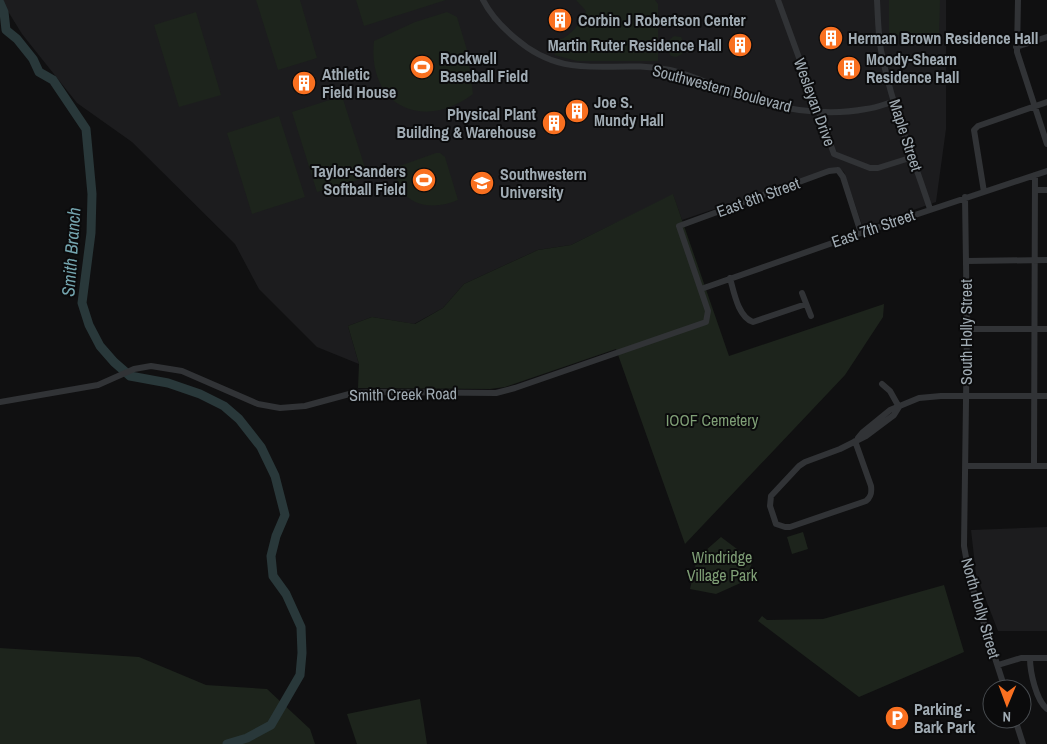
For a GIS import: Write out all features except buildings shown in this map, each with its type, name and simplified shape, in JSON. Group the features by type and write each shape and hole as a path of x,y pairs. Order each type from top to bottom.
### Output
{"street":[{"name":"Southwestern Boulevard","path":"483,0 508,32 527,48 565,65 590,68 636,66 669,70 757,101 818,112 864,110 895,101"},
{"name":"Wesleyan Drive","path":"778,0 834,154 870,168 878,168 913,157"},
{"name":"Maple Street","path":"877,0 881,49 895,101 930,209"},
{"path":"1018,0 1016,47 1047,144"},
{"path":"1016,47 1047,37"},
{"path":"984,192 974,130 978,126 1047,102"},
{"name":"East 8th Street","path":"679,226 829,171 838,170 843,176 861,233"},
{"name":"East 7th Street","path":"701,289 930,209 1047,171"},
{"path":"1034,466 1035,175"},
{"path":"1036,190 1047,190"},
{"name":"South Holly Street","path":"965,466 966,198"},
{"name":"Smith Creek Road","path":"0,402 98,385 134,370 151,366 182,371 258,404 280,408 305,406 352,393 496,393 706,322 708,315 701,289 679,226"},
{"path":"967,261 1047,260"},
{"path":"730,278 746,320 753,322 806,304"},
{"path":"802,293 811,316"},
{"path":"967,329 1047,329"},
{"path":"882,384 890,391 899,407"},
{"path":"856,441 871,486 872,493 870,498 790,527 776,524 769,500 799,466 856,441 863,432 890,410 909,401 930,396 1047,396"},
{"path":"965,466 1047,466"},
{"name":"North Holly Street","path":"965,466 964,546 966,558 970,580 1003,679"},
{"path":"998,665 1021,658 1047,658"},
{"path":"1030,658 1030,670 1042,703 1047,709"},
{"path":"1018,729 1023,744"}],"shaded area":[{"name":"Southwestern University","path":"1,0 946,0 946,129 936,202 863,228 844,172 838,167 682,220 673,195 571,245 538,250 464,284 443,308 414,324 372,317 348,326 359,364 317,347 259,289 235,244 132,142 77,103 22,34"},
{"path":"1047,527 1047,631 998,631 976,574 971,530"}],"green space":[{"path":"256,0 300,0 317,58 278,70"},
{"path":"356,0 446,0 364,26"},
{"path":"576,0 655,0 658,4 658,61 577,61 554,55 559,50 556,41 565,37 574,29 586,11"},
{"path":"889,0 940,0 939,35 889,35"},
{"path":"196,12 221,95 179,107 154,25"},
{"name":"Rockwell Baseball Field","path":"447,12 457,17 467,50 473,94 454,105 435,111 418,111 402,106 389,96 379,82 374,63 374,41 415,22"},
{"path":"674,36 681,37 684,43 682,54 676,57 671,56 667,50 668,41"},
{"path":"342,96 368,177 317,192 292,112"},
{"path":"279,116 305,197 252,214 227,133"},
{"name":"Taylor-Sanders Softball Field","path":"440,153 445,157 458,200 436,205 421,204 407,197 402,191 394,168"},
{"name":"IOOF Cemetery","path":"673,194 729,356 884,304 883,317 845,375 685,544 616,349 505,387 490,389 358,388 359,364 348,326 372,317 415,324 443,308 464,284 538,250 571,245"},
{"name":"Windridge Village Park","path":"803,532 808,549 792,554 787,537"},
{"name":"Windridge Village Park","path":"721,537 753,561 745,581 716,594 690,589 697,558"},
{"path":"944,585 964,652 859,697 758,621 762,616 767,620 823,619"},
{"path":"0,648 139,657 206,685 267,689 310,729 315,744 0,744"},
{"path":"420,699 427,744 357,744 347,714"}],"waterway":[{"name":"Smith Branch","path":"0,3 4,12 6,30 17,39 33,59 39,72 53,80 86,129 92,194 91,233 82,303 89,325 100,346 130,376 168,383 200,394 224,406 239,419 261,447 275,476 285,515 276,536 271,556 273,576 286,594 301,627 302,653 300,675 271,725 247,738 227,744"}],"place":[{"name":"Corbin J Robertson Center","path":"560,20"},
{"name":"Herman Brown Residence Hall","path":"831,38"},
{"name":"Martin Ruter Residence Hall","path":"740,45"},
{"name":"Rockwell Baseball Field","path":"422,67"},
{"name":"Moody-Shearn Residence Hall","path":"849,68"},
{"name":"Athletic Field House","path":"304,83"},
{"name":"Joe S. Mundy Hall","path":"577,111"},
{"name":"Physical Plant Building & Warehouse","path":"554,123"},
{"name":"Taylor-Sanders Softball Field","path":"424,180"},
{"name":"Southwestern University","path":"482,183"},
{"name":"Parking - Bark Park","path":"897,718"}]}
